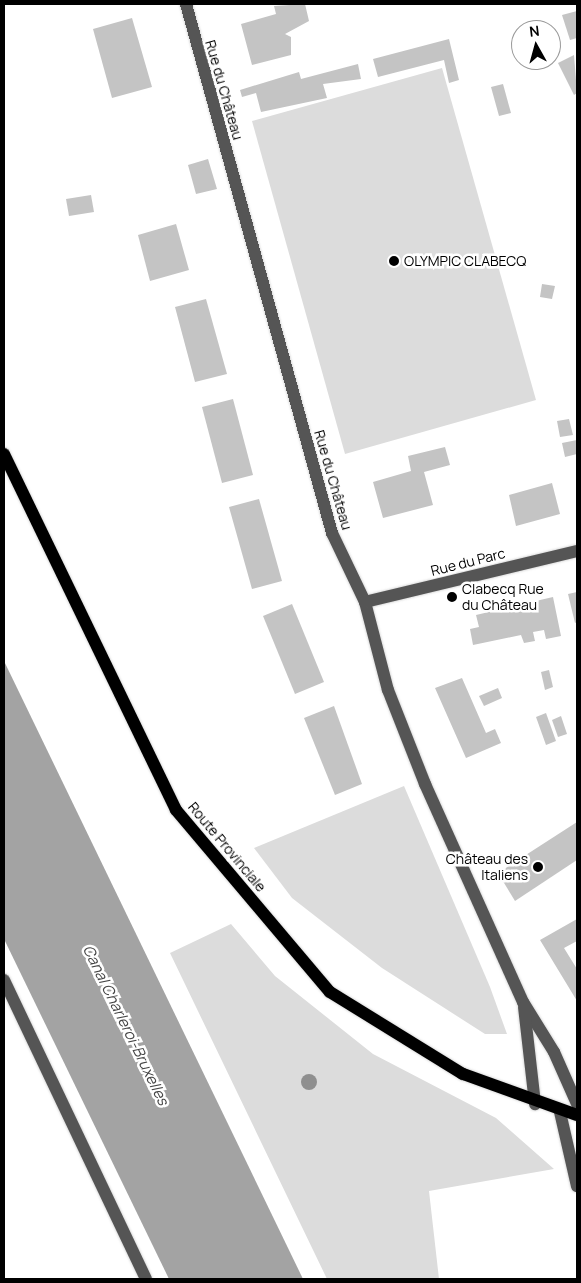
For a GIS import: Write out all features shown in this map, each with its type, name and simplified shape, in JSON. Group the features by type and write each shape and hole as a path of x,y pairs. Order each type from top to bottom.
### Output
{"main road":[{"name":"Route Provinciale","path":"4,454 176,810 330,992 463,1074 536,1104 577,1116"}],"street":[{"name":"Rue du Château","path":"186,4 332,533 365,602 388,690 425,784 523,1002 554,1052 577,1104"},
{"name":"Rue du Parc","path":"365,602 577,551"},
{"path":"4,980 146,1279"},
{"name":"Rue du Château","path":"523,1002 536,1104"},
{"path":"560,1112 577,1186"}],"shaded area":[{"name":"OLYMPIC CLABECQ","path":"442,68 536,400 345,454 252,121"},
{"path":"404,786 490,987 507,1034 485,1034 382,968 292,898 254,848"},
{"path":"231,924 275,976 373,1054 496,1118 554,1169 429,1191 439,1279 327,1279 170,953"}],"water":[{"name":"Canal Charleroi-Bruxelles","path":"4,661 303,1279 169,1279 4,939"}],"building":[{"path":"305,4 309,21 285,34 291,37 291,55 252,65 241,24 276,14 274,6"},
{"path":"577,11 577,38 570,40 562,15"},
{"path":"132,18 152,87 112,98 93,29"},
{"path":"449,39 459,80 449,83 444,60 378,77 373,59"},
{"path":"574,55 577,93 574,95 561,69 561,62"},
{"path":"358,64 361,79 323,84 327,98 261,112 256,93 242,97 240,90 299,72 301,79"},
{"path":"503,84 511,113 499,116 491,87"},
{"path":"208,159 217,189 196,194 188,165"},
{"path":"91,195 94,212 69,216 66,199"},
{"path":"176,224 189,270 150,281 138,235"},
{"path":"542,284 555,286 552,299 540,297"},
{"path":"206,299 227,374 195,382 175,307"},
{"path":"233,399 253,475 222,483 202,407"},
{"path":"569,419 573,435 560,437 557,421"},
{"path":"577,440 577,454 565,457 562,443"},
{"path":"445,447 450,465 424,472 433,505 383,518 373,482 411,471 408,456"},
{"path":"552,483 560,514 516,526 509,495"},
{"path":"259,499 282,581 252,589 229,507"},
{"path":"577,592 577,622 575,623 568,594"},
{"path":"553,597 561,636 546,639 544,630 533,632 535,641 524,643 521,635 473,645 470,629 479,627 476,615"},
{"path":"292,604 324,682 295,694 263,616"},
{"path":"549,670 553,687 545,690 541,672"},
{"path":"462,678 486,733 495,729 501,743 466,758 435,688"},
{"path":"498,688 502,698 484,706 479,696"},
{"path":"334,706 362,784 335,795 304,718"},
{"path":"546,713 556,741 546,745 536,717"},
{"path":"561,716 567,734 558,737 552,720"},
{"name":"Château des Italiens","path":"577,822 577,860 515,901 498,873"},
{"path":"577,919 577,941 564,948 577,969 577,1001 540,940"}],"place":[{"name":"OLYMPIC CLABECQ","path":"394,261"},
{"name":"Clabecq Rue du Château","path":"452,597"},
{"name":"Château des Italiens","path":"538,867"}]}
